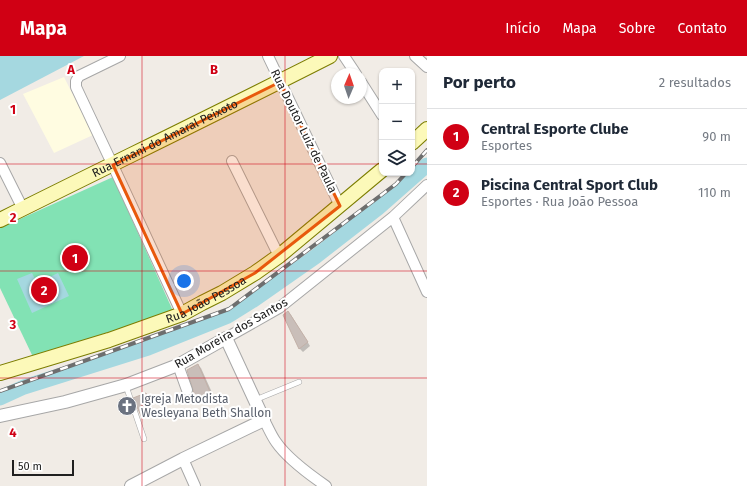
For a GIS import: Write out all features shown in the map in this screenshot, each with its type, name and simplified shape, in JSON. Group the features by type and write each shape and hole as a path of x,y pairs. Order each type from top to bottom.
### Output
{"main road":[{"name":"Rua Ernani do Amaral Peixoto","path":"0,220 330,56"},
{"path":"415,140 427,129"},
{"name":"Rua João Pessoa","path":"0,373 109,340 182,314 222,292 278,256 379,173"}],"street":[{"path":"120,56 79,76 76,81 76,87 182,314"},
{"name":"Rua Doutor Luiz de Paula","path":"268,56 340,206"},
{"path":"344,56 352,68"},
{"path":"415,56 427,67"},
{"path":"367,91 379,110"},
{"path":"232,161 278,256"},
{"path":"0,162 23,209"},
{"name":"Rua Moreira dos Santos","path":"0,416 65,402 126,385 178,365 279,308 393,217 427,185"},
{"path":"393,217 427,292"},
{"path":"226,338 264,420 276,442 288,456 326,486"},
{"path":"178,365 187,390"},
{"path":"131,486 264,420"},
{"path":"183,459 195,486"}],"lane":[{"path":"255,400 299,382"},
{"path":"126,385 144,439"}],"highlighted area":[{"path":"280,82 340,206 255,273 182,314 113,165"}],"shaded area":[{"path":"64,77 93,135 54,153 23,94"}],"green space":[{"path":"113,177 173,311 33,357 0,288 0,228"}],"water":[{"path":"0,56 84,56 0,100"},
{"path":"32,273 37,283 58,273 69,296 32,313 17,279"}],"building":[{"path":"288,311 308,342 299,349 283,315"},
{"path":"198,364 211,394 196,400 187,370"},
{"path":"146,393 154,413 142,418 133,398"}],"waterway":[{"path":"0,398 24,387 148,348 228,316 315,257 378,208 427,165"}],"railway":[{"path":"415,164 427,150"},
{"path":"0,391 229,309 396,184 403,176"}],"place":[{"name":"Central Esporte Clube","path":"75,258"},
{"name":"Piscina Central Sport Club","path":"44,290"},
{"name":"Igreja Metodista Wesleyana Beth Shallon","path":"127,406"}]}
